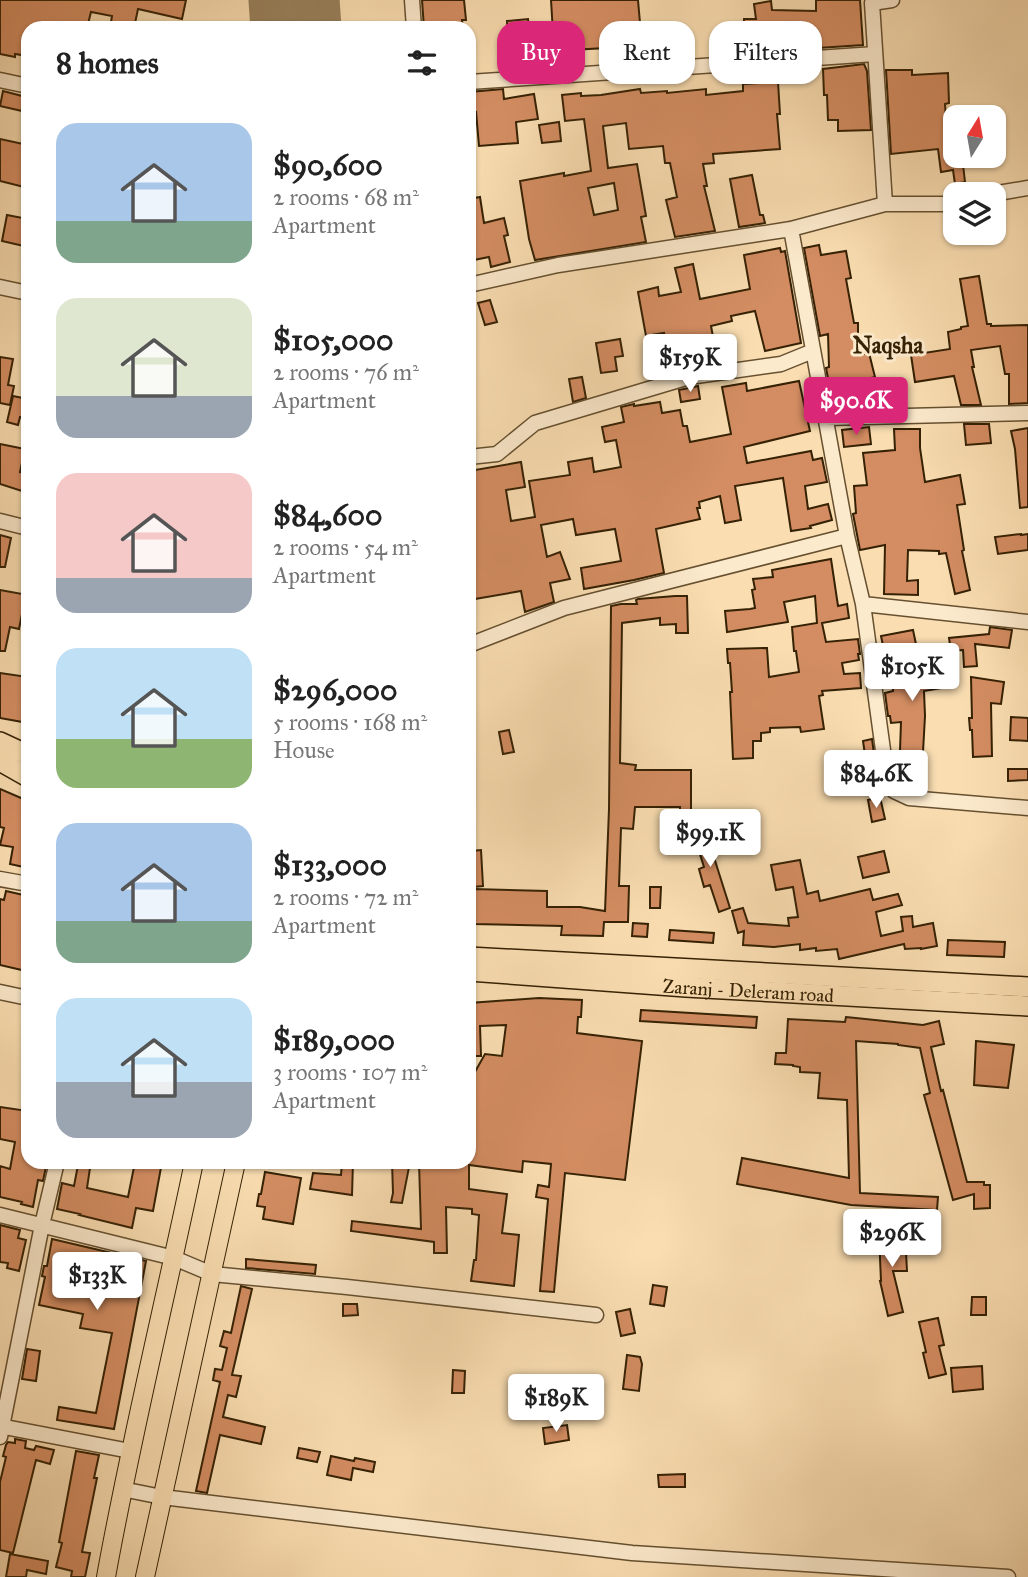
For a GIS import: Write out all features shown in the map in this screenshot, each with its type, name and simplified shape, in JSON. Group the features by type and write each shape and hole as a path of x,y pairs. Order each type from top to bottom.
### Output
{"highway":[{"path":"0,742 21,752"},
{"path":"0,761 21,773"},
{"name":"Zaranj - Deleram road","path":"476,957 1028,987"},
{"name":"Zaranj - Deleram road","path":"476,971 1028,1006"}],"main road":[{"path":"106,1577 130,1451 193,1169"},
{"path":"145,1577 234,1169"}],"street":[{"path":"412,0 414,21"},
{"path":"885,204 871,1 891,0"},
{"path":"476,82 875,54"},
{"path":"0,80 21,84"},
{"path":"1006,192 1028,188"},
{"path":"476,283 558,265 791,229 885,204 943,204"},
{"path":"791,229 847,536 863,604 886,772 894,791 909,798 1028,808"},
{"path":"0,287 21,292"},
{"path":"476,456 497,454 536,423 689,377 781,364 813,351"},
{"path":"825,418 1028,413"},
{"path":"0,521 21,526"},
{"path":"476,642 564,608 847,536"},
{"path":"863,604 1028,621"},
{"path":"0,879 21,883"},
{"path":"0,992 21,996"},
{"path":"55,1169 1,1430 130,1451"},
{"path":"0,1215 174,1258 212,1274 596,1315"},
{"path":"122,1489 162,1497 632,1553 1008,1577"}],"building":[{"path":"0,0 186,0 182,19 138,9 135,21 111,21 112,16 91,12 89,21 21,21 21,55 15,54 15,57 0,54"},
{"path":"422,0 464,0 466,20 424,21"},
{"path":"551,0 638,0 640,21 599,21 599,48 585,49 585,21 552,21"},
{"path":"816,0 860,0 863,45 822,48 822,21 744,21 756,19 754,4 771,1 772,10 816,11"},
{"path":"864,64 867,71 871,130 838,131 838,120 828,120 823,69"},
{"path":"886,70 912,70 912,75 948,73 949,103 943,105 943,168 963,168 965,182 955,182 953,170 941,172 938,149 891,154"},
{"path":"743,84 778,84 780,149 713,154 714,163 703,164 707,186 704,186 715,231 675,237 666,200 677,197 670,163 665,163 663,146 629,149 626,123 603,126 608,168 637,164 646,216 641,217 646,242 535,260 520,181 591,171 584,119 565,121 562,95 601,95 640,89 641,93 667,93 706,89 706,95 743,91","holes":["614,183 618,210 594,215 588,188"]},
{"path":"503,89 504,99 534,94 538,119 516,122 518,143 479,146 476,91"},
{"path":"3,91 21,96 21,111 0,106"},
{"path":"559,122 561,141 542,143 539,125"},
{"path":"0,139 21,144 21,186 0,181"},
{"path":"752,175 760,215 763,215 765,223 739,227 730,179"},
{"path":"480,197 484,223 504,218 508,235 504,236 510,262 491,267 489,257 476,260 476,198"},
{"path":"7,215 21,218 21,245 2,241"},
{"path":"819,245 821,255 846,251 851,278 846,279 854,323 858,323 858,355 869,353 875,377 830,389 826,368 829,367 828,334 820,336 804,248"},
{"path":"780,248 781,252 785,251 801,343 765,351 755,311 731,316 732,321 711,326 717,358 672,369 664,333 646,336 638,292 658,287 659,296 681,292 675,268 693,264 700,299 750,289 744,255"},
{"path":"979,276 987,324 1028,325 1028,403 1009,404 1009,374 1005,374 1000,346 971,350 981,405 961,405 954,376 915,382 911,355 950,349 948,332 968,326 960,279"},
{"path":"490,300 497,322 485,325 478,303"},
{"path":"620,339 623,356 615,357 617,371 601,373 596,343"},
{"path":"0,357 13,359 8,385 14,386 10,405 0,403"},
{"path":"582,377 586,398 573,402 569,379"},
{"path":"799,381 810,431 744,447 747,463 811,451 813,460 822,458 827,482 805,486 808,509 828,504 832,520 810,526 811,528 791,531 783,478 735,486 741,520 725,523 720,496 699,502 700,508 697,508 700,519 656,529 664,573 584,589 581,568 621,561 615,529 576,535 573,519 541,525 547,557 560,552 570,579 550,583 554,602 525,612 521,591 476,599 476,470 521,462 525,487 506,490 511,521 535,517 529,481 570,475 568,462 592,458 594,472 621,467 616,440 605,442 602,427 624,422 621,407 660,402 662,413 680,410 690,442 731,434 722,387 746,383 747,391"},
{"path":"698,386 700,399 681,402 679,390"},
{"path":"13,396 21,398 21,417 18,425 7,422"},
{"path":"964,424 989,424 991,443 966,445"},
{"path":"869,427 871,444 844,447 842,430"},
{"path":"1028,428 1028,507 1020,508 1011,431"},
{"path":"894,429 920,429 925,482 960,475 965,504 957,505 970,590 955,594 946,553 908,550 907,581 918,580 918,595 884,594 885,545 860,550 853,514 856,513 854,486 867,485 863,453 895,450"},
{"path":"0,444 21,448 21,491 0,484"},
{"path":"1028,534 1028,550 998,554 995,537"},
{"path":"0,535 11,538 5,567 0,567"},
{"path":"831,559 838,606 847,604 849,618 822,623 826,642 858,639 859,660 842,663 844,674 860,673 861,688 822,691 823,695 819,696 824,729 801,732 800,727 770,728 770,732 761,733 761,741 753,741 753,758 733,759 732,692 727,649 767,648 769,677 799,672 792,627 817,623 815,596 784,602 788,622 727,632 725,611 755,608 753,579 773,577 772,570"},
{"path":"0,590 21,594 21,619 19,629 10,627 5,651 0,651"},
{"path":"687,596 688,633 676,633 676,624 660,625 660,618 622,623 620,763 636,765 635,770 691,770 691,821 680,820 680,807 635,807 633,829 621,828 619,886 629,886 628,922 604,922 603,936 561,935 562,926 476,924 476,889 547,891 547,907 580,907 605,911 611,606 637,604 638,599"},
{"path":"990,627 1012,630 1009,648 975,644 977,666 964,667 963,650 951,651 949,638 989,634"},
{"path":"913,630 917,649 885,655 881,636"},
{"path":"936,655 942,688 924,691 923,752 900,751 901,722 891,723 885,693 893,691 893,671 927,670 925,657"},
{"path":"0,673 21,676 21,722 0,718"},
{"path":"971,677 1004,682 1001,704 991,703 992,756 973,757 969,718 972,718"},
{"path":"1011,717 1028,718 1028,741 1010,740"},
{"path":"509,730 514,752 503,754 499,732"},
{"path":"872,739 876,768 867,769 863,741"},
{"path":"1008,769 1028,769 1028,780 1008,781"},
{"path":"0,789 21,798 21,866 10,864 13,847 0,845 4,828 0,827"},
{"path":"880,797 885,819 872,822 868,800"},
{"path":"704,826 730,908 719,912 710,885 704,887 699,869 704,867 692,829"},
{"path":"476,850 481,850 483,886 476,887"},
{"path":"884,851 889,872 863,878 858,857"},
{"path":"800,860 807,894 818,891 820,901 870,889 873,900 898,894 902,905 876,912 881,936 903,931 901,917 912,916 913,927 933,923 937,946 905,949 904,944 839,959 837,949 800,950 800,944 774,947 743,945 744,931 738,933 732,911 743,908 748,923 789,926 788,918 798,917 793,887 776,890 771,865"},
{"path":"650,887 661,887 660,908 650,908"},
{"path":"6,891 21,894 21,970 0,965 0,899 4,900"},
{"path":"633,923 648,924 647,937 632,936"},
{"path":"670,930 714,933 713,943 669,940"},
{"path":"948,940 1005,942 1004,957 947,955"},
{"path":"539,998 582,1000 577,1033 642,1041 625,1180 565,1173 554,1292 540,1291 548,1199 536,1197 538,1185 549,1187 551,1164 523,1161 522,1172 476,1166 476,1070 485,1054 502,1056 506,1025 480,1026 481,1056 476,1056 476,1002"},
{"path":"641,1010 757,1017 756,1028 640,1021"},
{"path":"846,1017 923,1025 939,1021 944,1044 931,1047 941,1091 943,1090 967,1182 984,1182 984,1185 990,1185 990,1208 974,1209 974,1194 953,1200 924,1095 930,1093 920,1048 898,1044 856,1041 860,1193 938,1197 937,1210 851,1205 737,1184 742,1158 849,1178 847,1100 818,1098 820,1073 800,1072 800,1067 775,1064 776,1053 786,1053 788,1019 845,1022"},
{"path":"976,1041 1014,1045 1008,1088 974,1085"},
{"path":"0,1107 21,1110 21,1169 46,1169 43,1181 38,1180 33,1207 0,1197 0,1166 10,1169 15,1142 0,1139"},
{"path":"77,1169 90,1169 87,1188 128,1197 134,1169 161,1169 153,1211 136,1208 132,1228 57,1209 62,1183 74,1186"},
{"path":"341,1169 353,1169 352,1195 310,1189 313,1173 341,1175"},
{"path":"392,1169 409,1169 402,1203 391,1202"},
{"path":"419,1169 469,1169 469,1189 507,1194 502,1233 519,1235 514,1286 471,1281 476,1260 479,1215 472,1214 472,1209 446,1207 447,1253 434,1253 434,1242 351,1231 352,1221 421,1229"},
{"path":"265,1172 301,1178 293,1224 263,1219 265,1207 257,1206"},
{"path":"0,1225 20,1230 18,1238 26,1240 19,1271 7,1268 8,1263 0,1262"},
{"path":"905,1234 907,1271 893,1271 903,1312 888,1316 880,1281 879,1235"},
{"path":"52,1239 146,1261 114,1429 57,1420 59,1407 96,1413 112,1333 80,1328 83,1314 39,1305 45,1277 42,1276 44,1266 47,1266"},
{"path":"246,1259 316,1265 315,1274 246,1268"},
{"path":"653,1285 667,1287 664,1306 650,1304"},
{"path":"241,1286 252,1289 232,1375 241,1376 236,1397 228,1395 223,1417 265,1427 261,1444 220,1435 207,1493 196,1491 220,1382 213,1380 215,1369 222,1370 227,1348 220,1346 224,1331 231,1333"},
{"path":"972,1297 986,1297 986,1315 971,1315"},
{"path":"343,1304 357,1304 358,1315 343,1316"},
{"path":"630,1309 635,1333 621,1336 616,1312"},
{"path":"938,1318 944,1345 939,1346 946,1374 929,1378 919,1322"},
{"path":"27,1349 40,1351 36,1381 22,1379"},
{"path":"627,1355 640,1357 642,1364 639,1391 623,1389"},
{"path":"982,1366 983,1389 953,1392 951,1368"},
{"path":"453,1370 465,1371 464,1393 452,1393"},
{"path":"567,1425 569,1440 545,1444 543,1428"},
{"path":"15,1439 26,1441 25,1448 34,1450 36,1446 54,1450 50,1464 36,1460 13,1553 0,1550 0,1482 6,1445 8,1442 15,1443"},
{"path":"299,1448 320,1452 317,1462 297,1458"},
{"path":"76,1451 99,1455 82,1552 90,1553 85,1577 71,1577 72,1571 56,1567"},
{"path":"331,1456 375,1462 373,1472 353,1468 351,1480 327,1475"},
{"path":"685,1474 685,1487 659,1487 658,1475"},
{"path":"10,1554 48,1561 46,1574 27,1570 26,1577 6,1577"}],"runway":[{"path":"294,0 296,21"}],"district":[{"name":"Naqsha","path":"888,345"}]}
